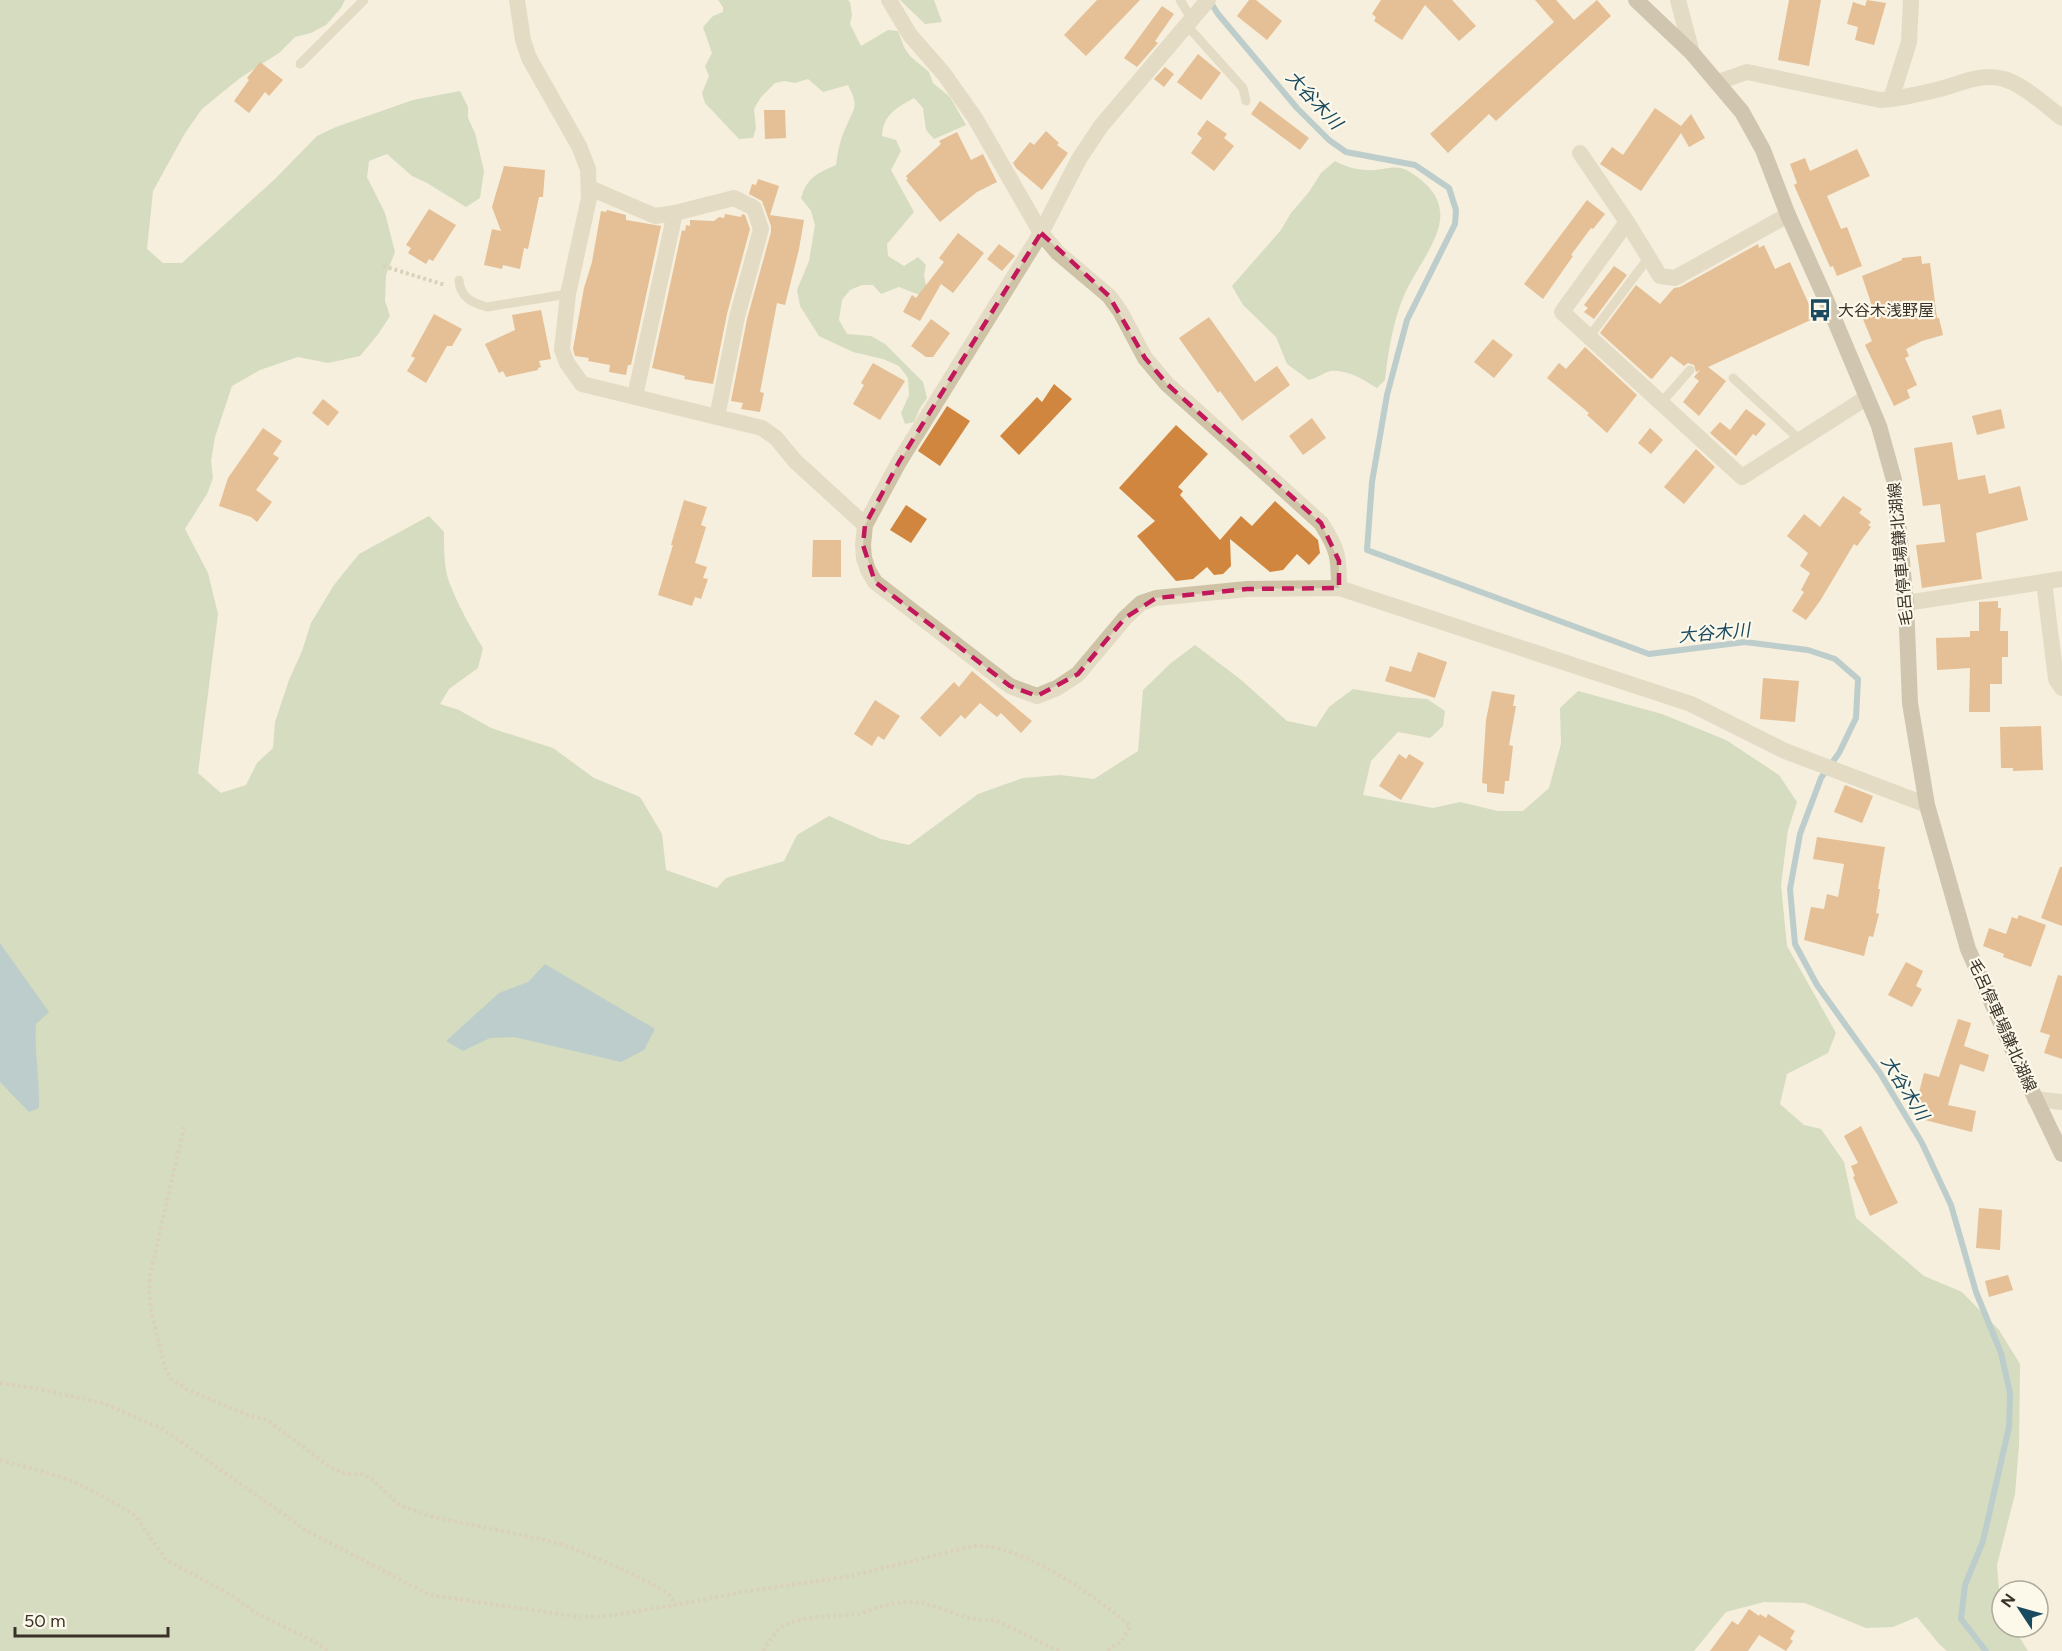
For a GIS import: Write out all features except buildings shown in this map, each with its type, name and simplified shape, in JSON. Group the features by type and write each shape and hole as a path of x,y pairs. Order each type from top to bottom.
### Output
{"main road":[{"name":"毛呂停車場鎌北湖線","path":"1636,0 1692,53 1718,82 1742,112 1764,150 1788,215 1879,426 1894,480 1906,603 1910,703 1927,805 1968,949 2062,1154"}],"street":[{"path":"517,0 523,40 529,58 579,146 588,170 590,189 568,294 562,350 567,363 582,384 762,428 776,438 795,461 865,525"},
{"path":"890,0 910,35 944,74 975,118 1041,233 1058,253 1108,296 1120,310 1145,358 1167,384 1320,523 1334,544 1339,561 1339,588"},
{"path":"1678,0 1692,53"},
{"path":"1891,99 1910,42 1911,0"},
{"path":"1196,12 1101,126 1079,159 1041,233 899,462 865,525 864,558 875,582 1010,686 1037,696 1057,688 1078,674 1125,618 1141,603 1156,598 1247,589 1339,588 1691,704 1785,751 1927,805"},
{"path":"1718,82 1747,72 1880,100 1941,88 1974,78 2003,78 2034,96 2062,118"},
{"path":"1580,153 1628,222 1660,276 1675,278 1788,215"},
{"path":"590,189 655,216 734,198 754,208 761,229 737,317 717,417"},
{"path":"635,396 675,213"},
{"path":"1628,222 1562,312 1742,477 1866,398"},
{"path":"1906,603 2062,579"},
{"path":"2044,582 2056,679 2062,688"},
{"path":"2035,1099 2062,1102"}],"lane":[{"path":"300,64 364,0"},
{"path":"1180,0 1196,12 1190,29 1243,88 1246,101"},
{"path":"1589,337 1648,257"},
{"path":"459,280 459,288 463,294 475,304 487,307 568,294"},
{"path":"1661,403 1690,370"},
{"path":"1733,378 1799,439"}],"path":[{"path":"383,266 434,282"},
{"path":"184,1127 150,1276 149,1294 165,1368 172,1379 186,1389 247,1415 267,1420 330,1467 347,1474 362,1474 372,1479 399,1505 429,1516 567,1546 650,1583 668,1593 675,1605"},
{"path":"0,1383 102,1403 163,1429 307,1531 430,1595 579,1617 609,1616 846,1577 985,1545 1049,1569 1108,1606 1130,1626 1122,1641 1107,1651"},
{"path":"0,1460 72,1481 97,1493 136,1516 165,1559 231,1595 256,1613 312,1640 328,1651"},
{"path":"763,1651 775,1632 792,1622 808,1618 858,1614 904,1602 923,1603 972,1619 997,1622 1059,1651"}],"highlighted area":[{"path":"1041,233 1109,296 1145,358 1167,384 1321,523 1339,561 1339,588 1247,589 1156,598 1125,618 1078,674 1037,696 1010,686 875,582 863,545 865,525 899,462"}],"green space":[{"path":"0,0 345,0 326,25 311,33 295,37 279,53 240,78 202,109 185,133 153,191 147,249 163,263 182,263 275,179 317,136 413,100 460,91 468,107 468,118 475,133 484,171 480,198 466,207 412,176 387,154 369,161 367,177 385,213 395,252 386,275 385,301 390,316 360,356 328,363 298,357 260,370 232,386 215,437 211,461 213,478 207,494 185,529 208,573 218,614 198,773 221,793 246,785 257,763 273,748 275,722 289,680 311,623 334,585 359,554 429,516 444,532 447,575 463,612 483,648 478,668 449,689 440,704 459,710 491,728 553,748 594,778 640,797 662,834 666,870 717,888 726,878 784,861 797,835 829,816 881,839 909,845 978,794 1023,778 1060,775 1094,779 1138,751 1143,690 1171,663 1195,645 1240,679 1287,721 1316,727 1329,707 1353,689 1427,699 1445,711 1443,726 1430,738 1398,732 1371,761 1363,795 1433,808 1460,802 1498,811 1523,811 1549,788 1561,744 1560,708 1578,691 1662,714 1726,740 1779,775 1797,802 1788,830 1781,885 1787,946 1836,1033 1828,1053 1787,1074 1780,1104 1804,1125 1821,1129 1844,1162 1856,1218 1924,1276 1962,1292 1999,1330 2020,1364 2019,1445 2015,1494 1997,1565 1998,1579 1990,1579 1990,1639 2020,1639 2028,1651 1947,1651 1917,1617 1893,1627 1866,1628 1805,1603 1764,1602 1726,1612 1694,1651 0,1651"},
{"path":"718,0 848,0 852,15 850,24 861,46 888,30 898,31 910,56 929,72 933,83 950,97 966,125 934,139 926,130 923,108 914,98 888,117 882,136 896,140 901,151 891,170 914,212 887,244 888,256 904,266 918,257 926,265 924,275 927,291 920,295 899,287 881,294 873,285 862,285 850,290 842,300 839,320 847,334 871,336 885,344 923,382 927,398 914,422 905,424 901,413 909,395 908,378 899,366 883,359 853,352 819,336 800,306 797,290 809,261 815,225 811,211 801,198 806,186 814,177 836,165 842,136 855,102 848,85 823,92 808,79 795,83 784,81 775,83 761,97 754,109 756,128 753,138 739,139 705,103 702,93 709,76 705,66 712,53 703,27 713,16 723,12 723,7"},
{"path":"900,0 934,0 942,22 925,24"},
{"path":"1335,161 1360,169 1397,168 1410,172 1429,187 1438,203 1440,219 1436,235 1401,303 1391,341 1385,380 1377,388 1355,376 1337,371 1309,380 1287,364 1276,337 1243,305 1232,286 1281,230 1321,173"}],"water":[{"path":"0,943 49,1012 36,1024 39,1108 29,1112 0,1082"},
{"path":"545,964 655,1029 644,1050 621,1062 514,1037 490,1038 463,1051 446,1041 499,993 528,982"}],"waterway":[{"name":"大谷木川","path":"1209,0 1218,14 1297,108 1329,140 1346,152 1415,165 1449,188 1456,210 1455,224 1407,320 1387,395 1372,482 1367,550 1649,654 1745,642 1808,650 1835,659 1858,679 1856,718 1839,753 1821,778 1800,834 1790,889 1795,944 1817,985 1880,1073 1922,1143 1951,1205 1976,1292 2001,1353 2010,1393 2009,1427 1983,1541 1965,1585 1961,1619 1986,1651"}],"place":[{"name":"大谷木浅野屋","path":"1820,310"}]}
